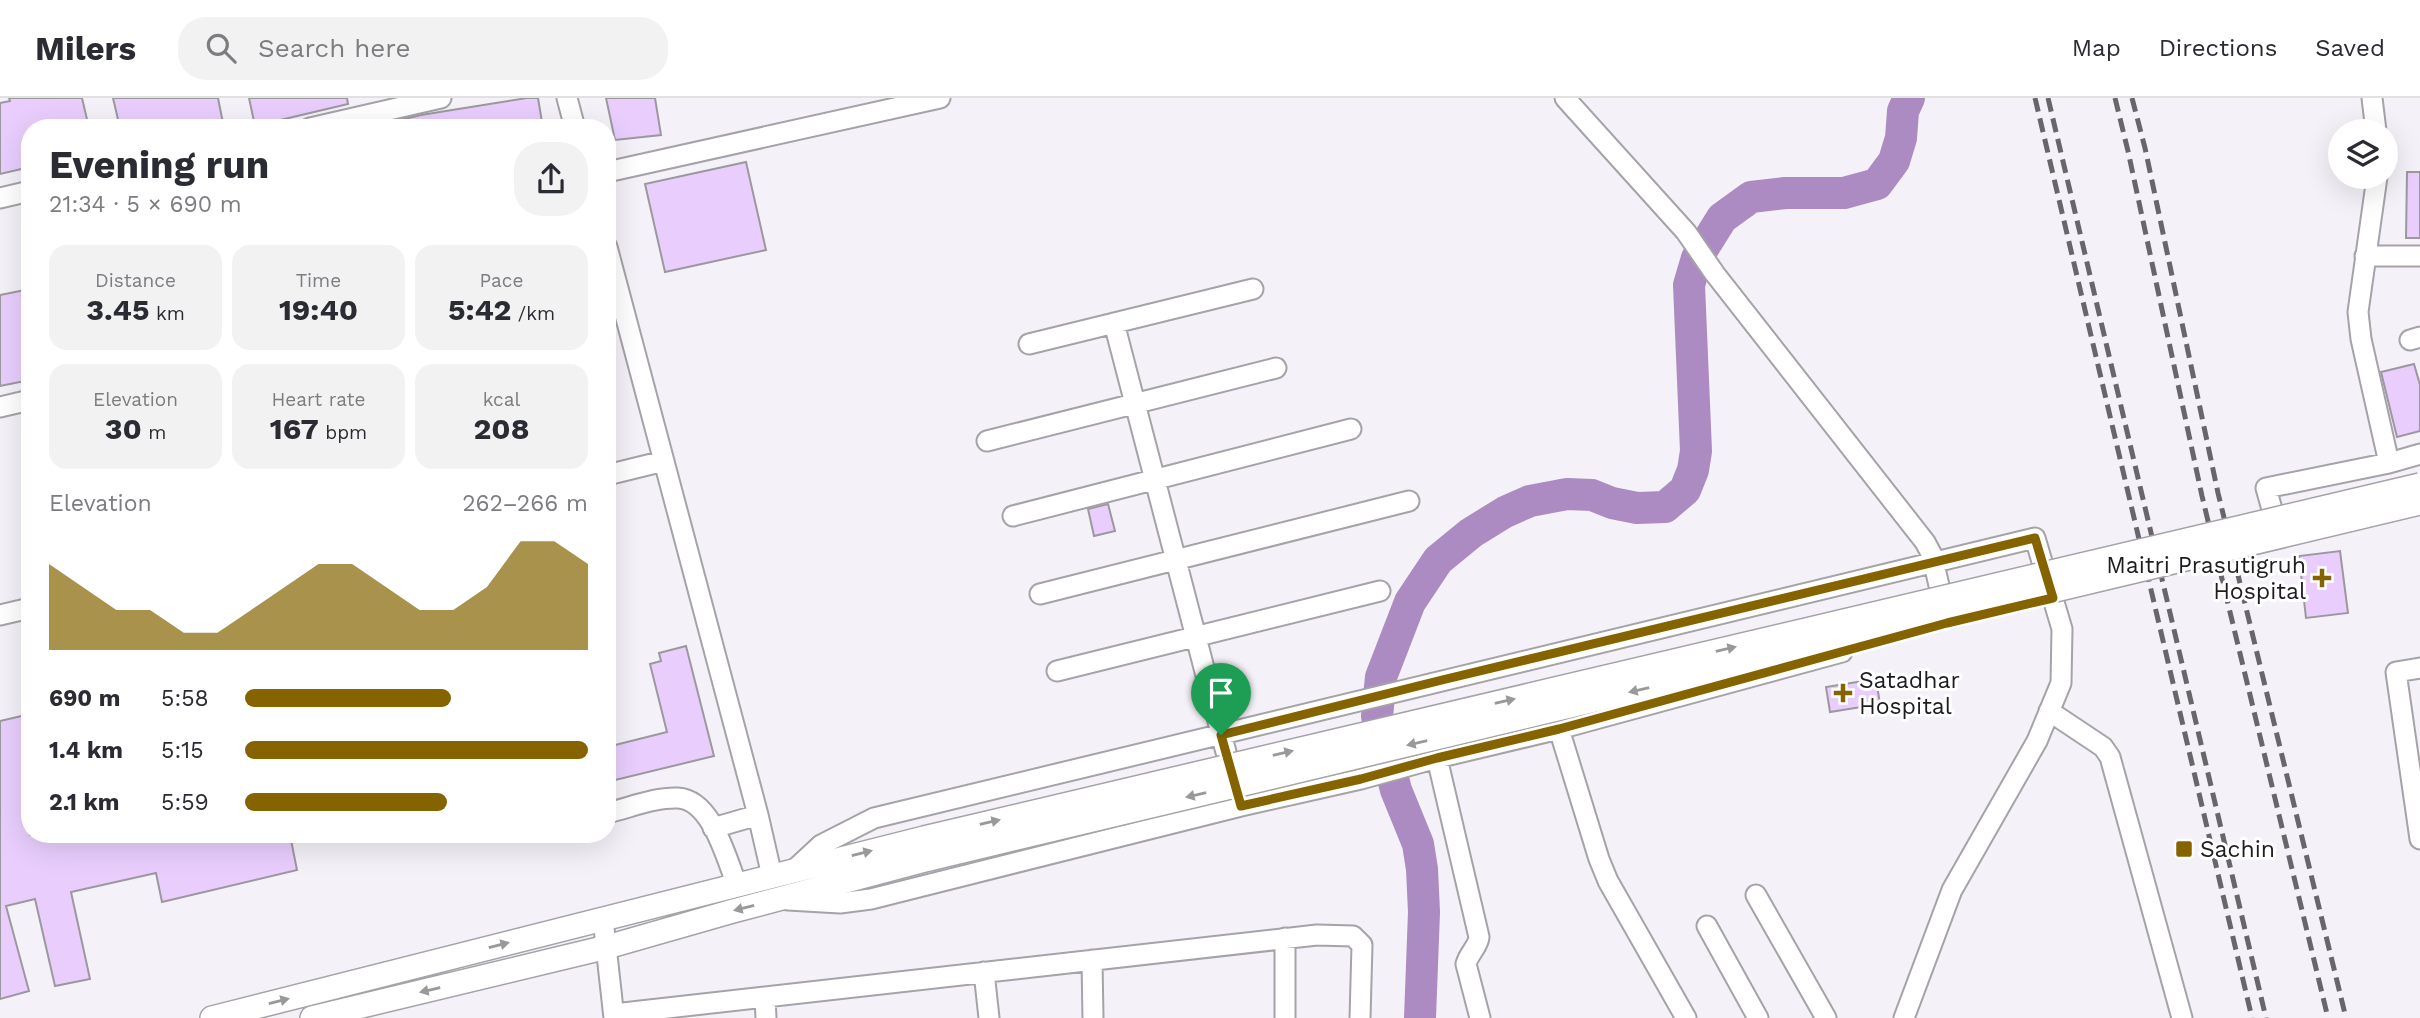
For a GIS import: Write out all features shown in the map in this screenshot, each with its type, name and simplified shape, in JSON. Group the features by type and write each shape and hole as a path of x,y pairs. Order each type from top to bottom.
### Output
{"main road":[{"path":"312,1018 607,947 780,899 926,849 2420,485"},
{"path":"212,1018 782,874 926,849 2420,503"}],"street":[{"path":"349,119 441,98"},
{"path":"567,98 573,119"},
{"path":"616,170 940,98"},
{"path":"1565,98 1685,232 1715,275 1925,542 1934,563 1947,623"},
{"path":"2372,98 2375,119"},
{"path":"2375,189 2359,298 2359,326 2389,463"},
{"path":"0,198 21,193"},
{"path":"2365,256 2420,256"},
{"path":"1029,344 1253,289"},
{"path":"616,290 758,815 782,874 821,845 874,818 2035,538 2062,629 2061,683 2037,741 1952,890 1904,1018"},
{"path":"1114,323 1241,806"},
{"path":"987,441 1276,368"},
{"path":"0,407 21,402"},
{"path":"1013,516 1351,429"},
{"path":"2420,454 2389,463 2266,488 2280,540 2420,512"},
{"path":"616,473 664,461"},
{"path":"1040,594 1409,501"},
{"path":"1057,671 1380,591"},
{"path":"780,899 840,903 871,899 1559,729 1947,623 2053,598"},
{"path":"0,615 21,610"},
{"path":"2420,668 2396,672 2420,839"},
{"path":"2049,712 2103,747 2110,757 2182,1018"},
{"path":"1559,729 1608,881 1686,1018"},
{"path":"1434,759 1479,937 1477,945 1468,955 1466,964 1480,1018"},
{"path":"616,811 677,798 698,805 709,818 737,885"},
{"path":"713,828 758,815"},
{"path":"1756,895 1826,1018"},
{"path":"603,919 614,1016 1317,935 1353,936 1362,945 1360,1018"},
{"path":"1707,926 1758,1018"},
{"path":"1284,1018 1285,938"},
{"path":"1092,960 1093,1018"},
{"path":"984,972 989,1018"},
{"path":"765,997 766,1018"}],"building":[{"path":"9,98 82,98 87,119 21,119 21,169 0,174 0,103 10,101"},
{"path":"113,98 218,98 222,119 118,119"},
{"path":"249,98 347,98 348,104 285,119 254,119"},
{"path":"538,98 542,119 404,119"},
{"path":"606,98 655,98 661,135 616,140 616,119 610,119"},
{"path":"746,162 766,250 665,272 645,184"},
{"path":"2407,172 2420,172 2420,238 2406,238"},
{"path":"21,291 21,382 0,386 0,295"},
{"path":"2414,364 2420,385 2420,431 2397,437 2381,372"},
{"path":"1108,504 1115,531 1094,536 1088,509"},
{"path":"2340,551 2348,613 2306,618 2299,556"},
{"path":"686,646 714,756 616,780 616,745 667,732 650,664 661,661 659,653"},
{"path":"1876,679 1880,704 1830,712 1826,687"},
{"path":"21,716 21,843 292,843 297,870 162,902 156,873 71,892 90,979 55,986 35,899 6,906 29,991 0,999 0,721"}],"waterway":[{"path":"1420,1018 1424,912 1422,869 1418,844 1396,790 1377,716 1381,677 1410,602 1438,560 1471,533 1505,512 1530,501 1567,494 1592,495 1612,503 1637,508 1665,507 1685,490 1693,470 1696,451 1689,285 1697,258 1722,218 1751,197 1785,193 1844,193 1877,184 1894,161 1901,138 1903,111 1909,98"}],"railway":[{"path":"2035,98 2252,1018"},
{"path":"2048,98 2266,1018"},
{"path":"2115,98 2202,496 2328,1018"},
{"path":"2132,98 2218,493 2346,1018"}],"place":[{"name":"Maitri Prasutigruh Hospital","path":"2322,578"},
{"name":"Satadhar Hospital","path":"1843,693"},
{"name":"Sachin","path":"2184,849"}],"route":[{"path":"2035,538 2053,598 1947,623 1559,729 1241,806 1221,735 2035,538"}]}
